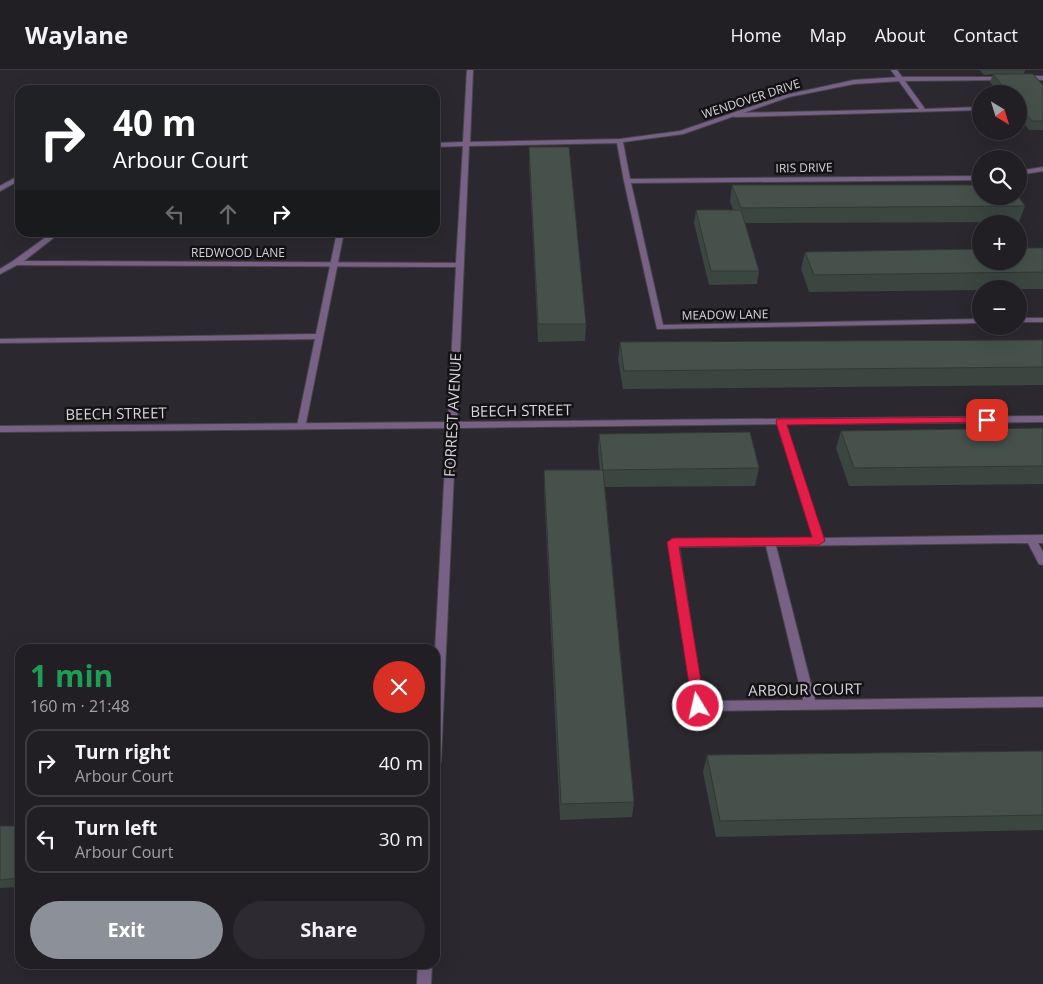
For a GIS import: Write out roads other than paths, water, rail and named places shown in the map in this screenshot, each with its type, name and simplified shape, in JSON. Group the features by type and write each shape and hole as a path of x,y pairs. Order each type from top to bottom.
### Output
{"street":[{"name":"FORREST AVENUE","path":"440,662 470,70"},
{"path":"894,70 923,111"},
{"name":"WENDOVER DRIVE","path":"440,145 620,141 681,133 787,96 854,82 901,79 1043,78"},
{"path":"735,115 972,109"},
{"name":"MEADOW LANE","path":"620,141 627,181 660,327 972,321"},
{"path":"1027,172 1043,169"},
{"name":"IRIS DRIVE","path":"627,181 972,178"},
{"path":"0,188 15,180"},
{"path":"0,272 16,263 51,237"},
{"path":"302,426 341,237"},
{"name":"REDWOOD LANE","path":"16,263 460,265"},
{"path":"1027,320 1043,320"},
{"path":"0,340 320,336"},
{"name":"BEECH STREET","path":"0,430 1043,419"},
{"path":"781,422 819,541"},
{"path":"1031,539 1043,561"},
{"name":"ARBOUR COURT","path":"1043,539 673,542 698,706 1043,702"},
{"path":"770,542 810,704"},
{"path":"424,984 425,969"}]}
